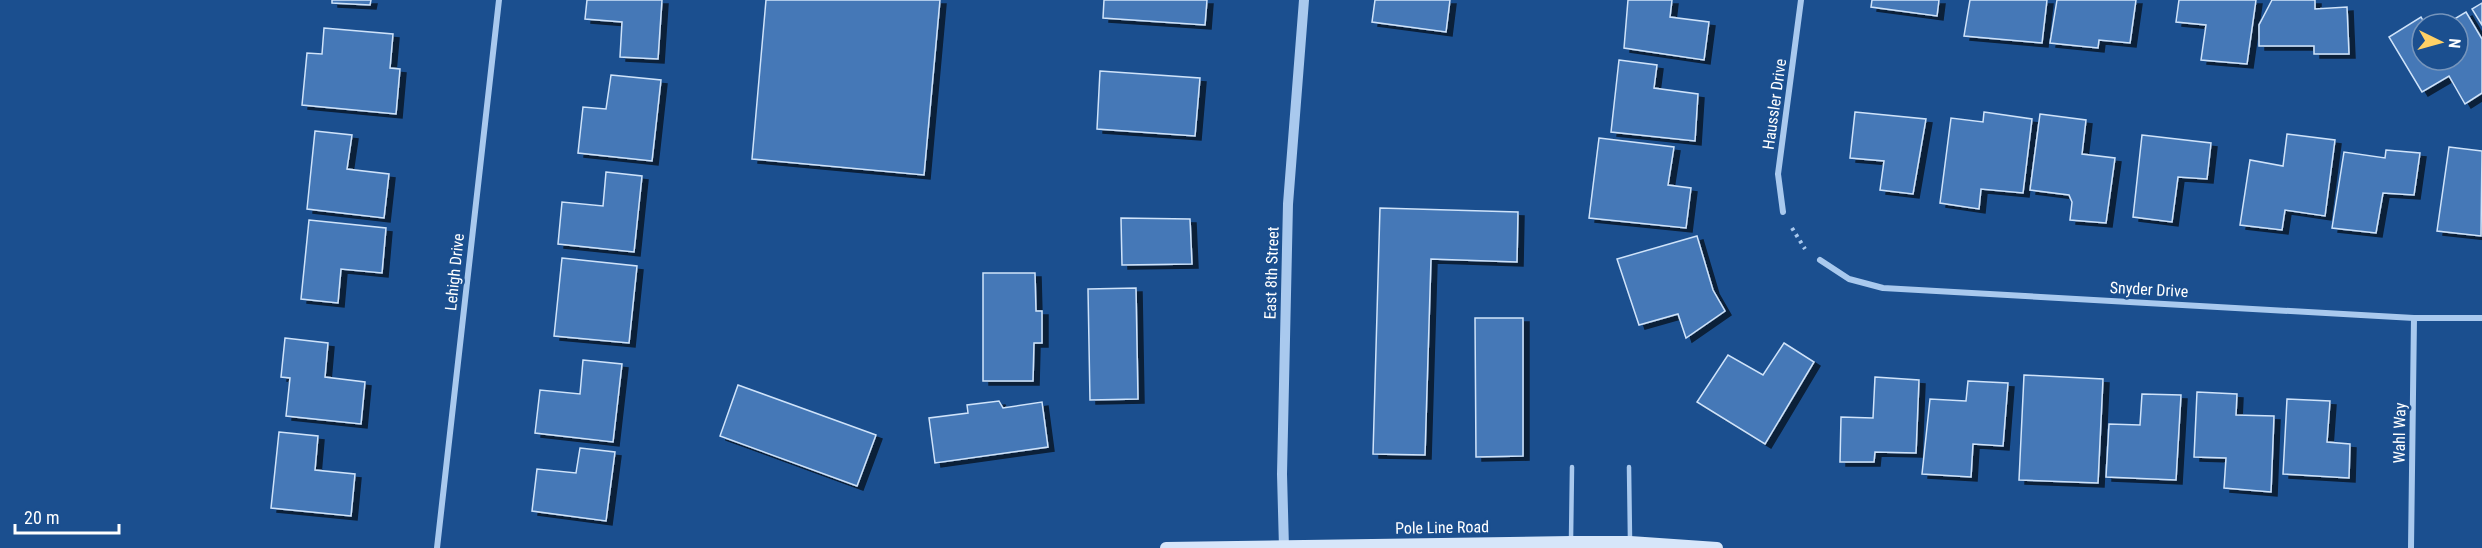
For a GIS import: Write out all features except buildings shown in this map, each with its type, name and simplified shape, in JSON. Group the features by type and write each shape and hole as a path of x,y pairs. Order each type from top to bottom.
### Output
{"main road":[{"name":"Pole Line Road","path":"1167,548 1571,542 1630,542 1717,548"}],"street":[{"name":"Lehigh Drive","path":"437,548 499,0"},
{"name":"East 8th Street","path":"1284,547 1282,474 1288,204 1304,0"},
{"name":"Haussler Drive","path":"1784,212 1778,174 1801,0"},
{"name":"Snyder Drive","path":"1820,260 1849,279 1883,288 2414,318 2482,318"},
{"name":"Wahl Way","path":"2411,548 2414,318"}],"lane":[{"path":"1571,542 1572,467"},
{"path":"1629,467 1630,542"}],"path":[{"path":"1784,212 1802,247 1820,260"}]}
